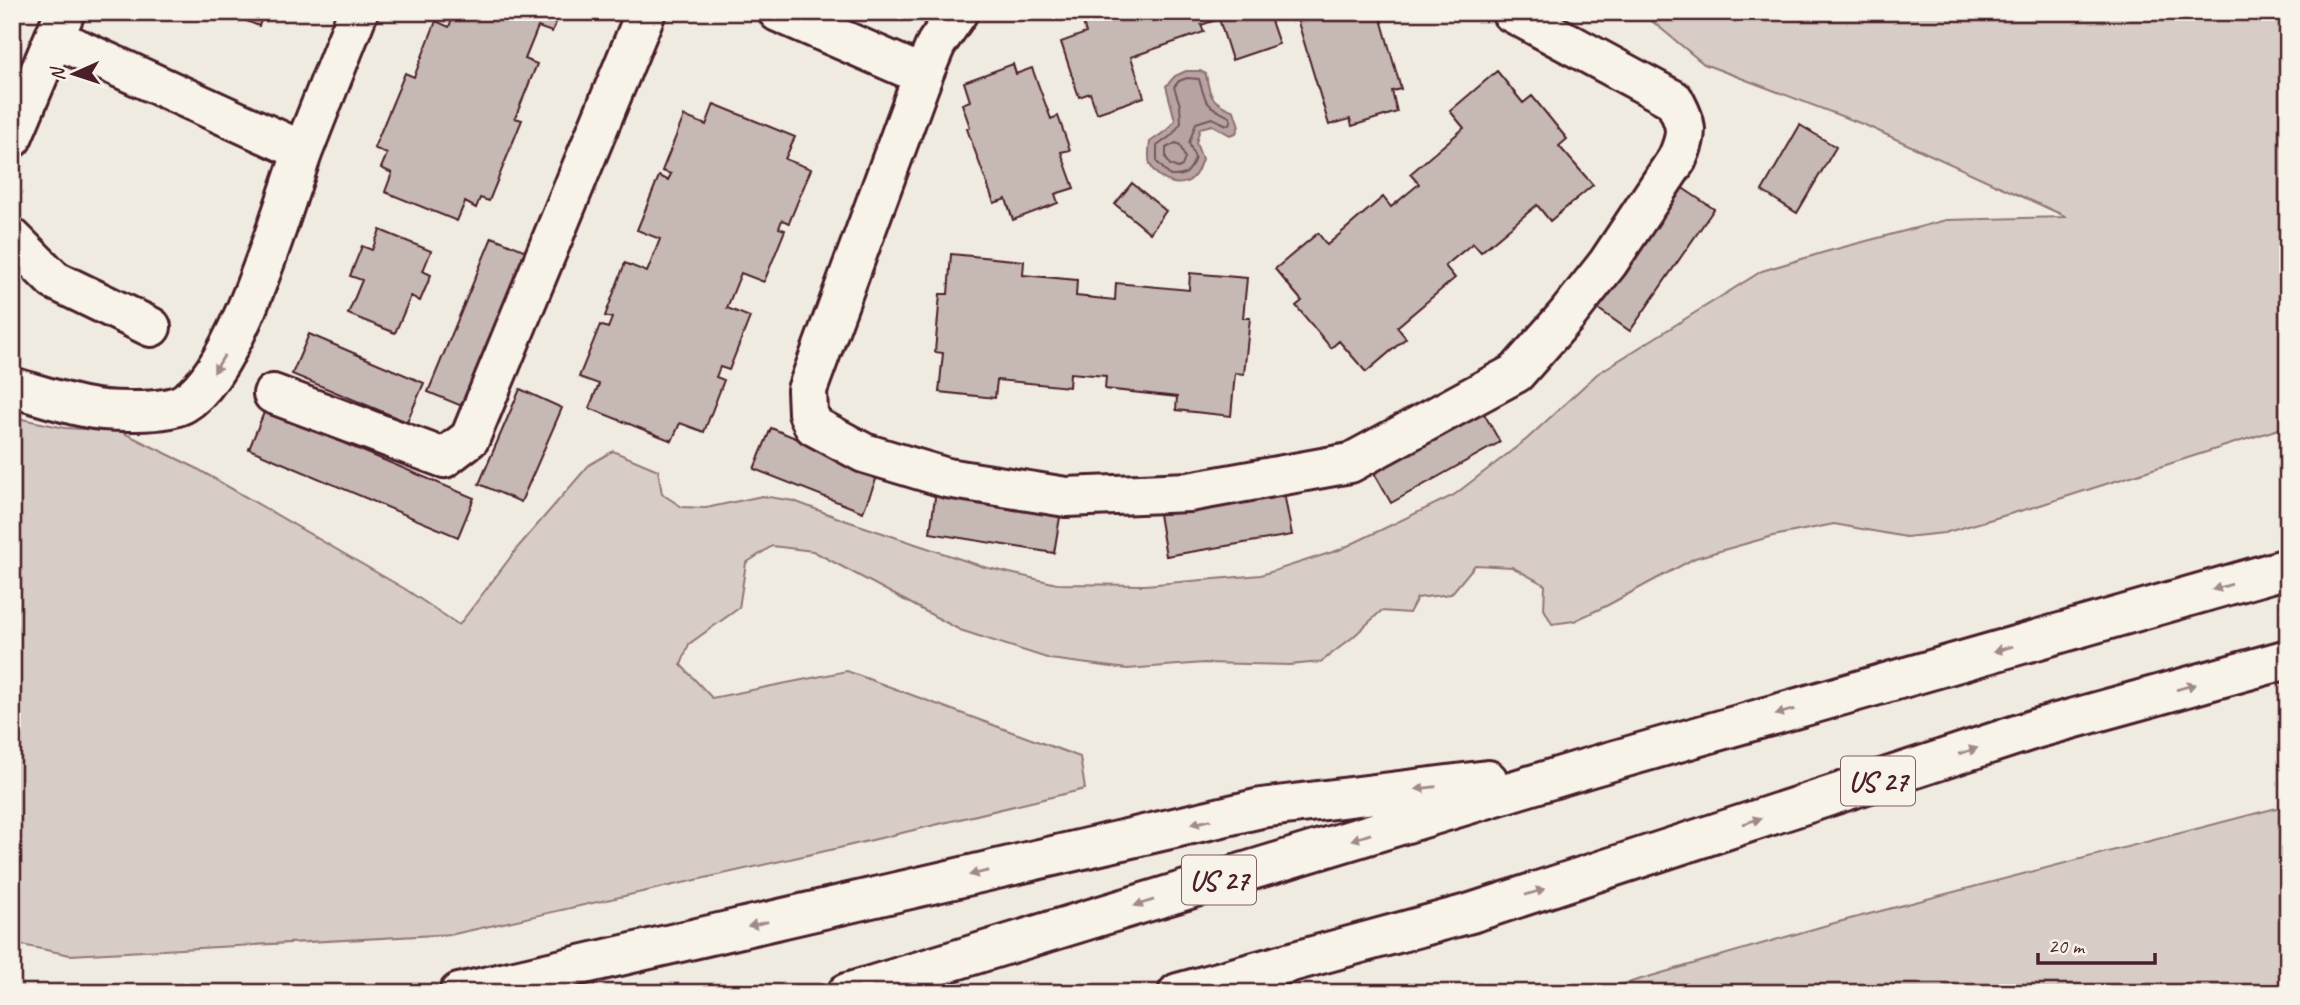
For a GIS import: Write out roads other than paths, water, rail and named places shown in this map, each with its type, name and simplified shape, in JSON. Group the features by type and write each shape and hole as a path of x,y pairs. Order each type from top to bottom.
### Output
{"main road":[{"path":"12,387 86,408 155,411 183,404 206,384 222,361 260,276 303,150 358,12"},
{"path":"273,394 444,458 470,438 646,12"},
{"path":"778,12 923,75"},
{"path":"958,12 936,44 923,75 807,390 808,413 814,426 864,453 947,478 1066,497 1189,492 1350,463 1516,373 1608,263 1677,159 1684,142 1686,123 1674,100 1511,12"},
{"path":"12,138 60,25 303,150"},
{"path":"12,238 54,281 151,327"},
{"name":"US 27","path":"847,993 1591,767 2288,568"},
{"name":"US 27","path":"1178,993 1471,913 2035,729 2288,659"},
{"path":"458,993 1261,808 1591,767"},
{"path":"1268,993 1471,913"}],"water":[{"path":"1186,71 1206,74 1213,98 1234,111 1239,126 1236,133 1230,135 1212,125 1200,128 1196,143 1202,159 1199,167 1190,180 1177,183 1164,179 1153,170 1149,162 1149,150 1150,142 1167,130 1175,120 1166,86 1175,76"}]}
